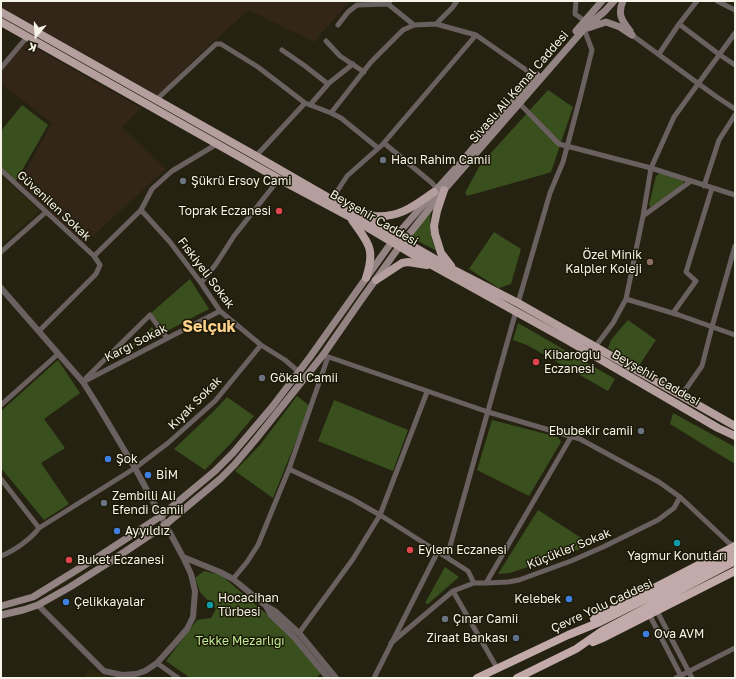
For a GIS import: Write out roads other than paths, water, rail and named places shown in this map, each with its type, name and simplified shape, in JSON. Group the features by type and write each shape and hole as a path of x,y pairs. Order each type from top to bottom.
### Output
{"highway":[{"name":"Çevre Yolu Caddesi","path":"477,678 568,635 600,622 735,549"},
{"name":"Çevre Yolu Caddesi","path":"518,678 576,649 602,631 735,561"},
{"path":"576,649 605,637 735,571"}],"main road":[{"name":"Sivaslı Ali Kemal Caddesi","path":"1,615 38,605 70,587 165,525 220,479 235,464 326,356 438,190 490,128 602,1"},
{"name":"Sivaslı Ali Kemal Caddesi","path":"1,606 33,597 101,555 161,516 215,471 233,453 272,407 299,372 394,239 519,103 584,29 614,1"},
{"path":"623,1 620,13 621,17 632,34"},
{"name":"Beyşehir Caddesi","path":"1,12 256,156 332,200 351,214"},
{"name":"Beyşehir Caddesi","path":"1,22 279,179 351,214 402,244 433,266 595,347 735,426"},
{"path":"584,29 606,22 620,27 632,34"},
{"path":"351,214 385,216 399,214 438,190"},
{"path":"438,190 437,210 434,226 435,234 441,253 454,270"},
{"path":"351,214 368,242 371,253 370,265 366,278"},
{"name":"Beyşehir Caddesi","path":"402,244 454,270 517,307 569,341 718,428 735,436"},
{"path":"376,280 402,263 408,262 433,266"}],"street":[{"path":"576,1 575,14 585,21"},
{"path":"659,54 679,24 697,1"},
{"path":"717,1 735,10"},
{"path":"338,25 348,12 357,5 389,2 414,25"},
{"path":"436,24 455,2"},
{"path":"331,113 372,62 403,30 414,25 436,24 476,35 529,72 538,75"},
{"path":"679,24 735,65"},
{"path":"447,557 550,193 563,162 580,98 592,50 584,29"},
{"path":"595,347 613,323 626,299 651,168 674,117 735,33"},
{"path":"632,34 735,109"},
{"path":"332,200 347,176 384,143 476,35"},
{"path":"1,68 28,37"},
{"path":"326,41 340,56 364,72"},
{"path":"156,100 216,44 221,44 258,67 307,104 341,118 378,148"},
{"path":"282,50 328,84"},
{"path":"256,156 328,84 353,64"},
{"path":"519,103 559,144 651,168 735,195"},
{"path":"704,186 719,140 735,115"},
{"path":"384,143 432,182 438,190"},
{"path":"39,331 96,274 100,265 94,256 141,210 152,189 172,171 217,144"},
{"name":"Güvenilen Sokak","path":"1,170 94,256"},
{"path":"201,283 216,264 234,236 279,179"},
{"path":"643,216 691,181"},
{"path":"672,313 696,281 686,272 712,188"},
{"name":"Fıskiyeli Sokak","path":"141,210 170,242 220,311 261,345 285,360 299,372"},
{"path":"1,252 46,212"},
{"path":"681,396 702,366 735,246"},
{"path":"2,291 83,382 134,468 183,557 195,591 193,617 187,629 157,663 145,671 136,674 122,675 104,671 38,605"},
{"path":"626,299 735,335"},
{"name":"Kargı Sokak","path":"83,382 220,311"},
{"path":"83,382 150,315 167,338"},
{"name":"Kıyak Sokak","path":"2,554 32,536 39,528 134,468 168,443 215,400 261,345"},
{"path":"1,405 58,354"},
{"path":"233,579 247,562 258,545 289,469 326,356 488,412 580,439 659,482 680,497 735,549"},
{"path":"299,633 353,559 380,515 427,392"},
{"path":"486,583 571,437"},
{"path":"289,469 352,499 380,515 468,571 474,583"},
{"path":"1,479 3,486 39,528"},
{"name":"Küçükler Sokak","path":"391,643 453,591 474,583 508,582 519,580 571,561 658,520 674,508 680,497"},
{"path":"374,678 438,551"},
{"path":"183,557 233,579 266,606 275,611 299,633 336,678"},
{"path":"453,591 497,668"},
{"path":"266,606 271,615 294,637 328,678"},
{"path":"657,610 692,678"},
{"path":"649,614 680,677 735,648"},
{"path":"157,663 178,678"}],"place":[{"name":"Hacı Rahim Camii","path":"383,160"},
{"name":"Şükrü Ersoy Cami","path":"183,181"},
{"name":"Toprak Eczanesi","path":"279,211"},
{"name":"Özel Minik Kalpler Koleji","path":"650,262"},
{"name":"Kibaroğlu Eczanesi","path":"536,362"},
{"name":"Gökal Camii","path":"262,378"},
{"name":"Ebubekir camii","path":"641,431"},
{"name":"Şok","path":"108,459"},
{"name":"BİM","path":"148,475"},
{"name":"Zembilli Ali Efendi Camii","path":"104,503"},
{"name":"Ayyıldız","path":"117,531"},
{"name":"Yağmur Konutları","path":"677,543"},
{"name":"Eylem Eczanesi","path":"410,550"},
{"name":"Buket Eczanesi","path":"69,560"},
{"name":"Kelebek","path":"569,599"},
{"name":"Çelikkayalar","path":"66,602"},
{"name":"Hocacihan Türbesi","path":"210,605"},
{"name":"Çınar Camii","path":"445,619"},
{"name":"Ova AVM","path":"646,634"},
{"name":"Ziraat Bankası","path":"516,638"}],"district":[{"name":"Selçuk","path":"209,327"}],"park label":[{"name":"Tekke Mezarlığı","path":"240,641"}]}
